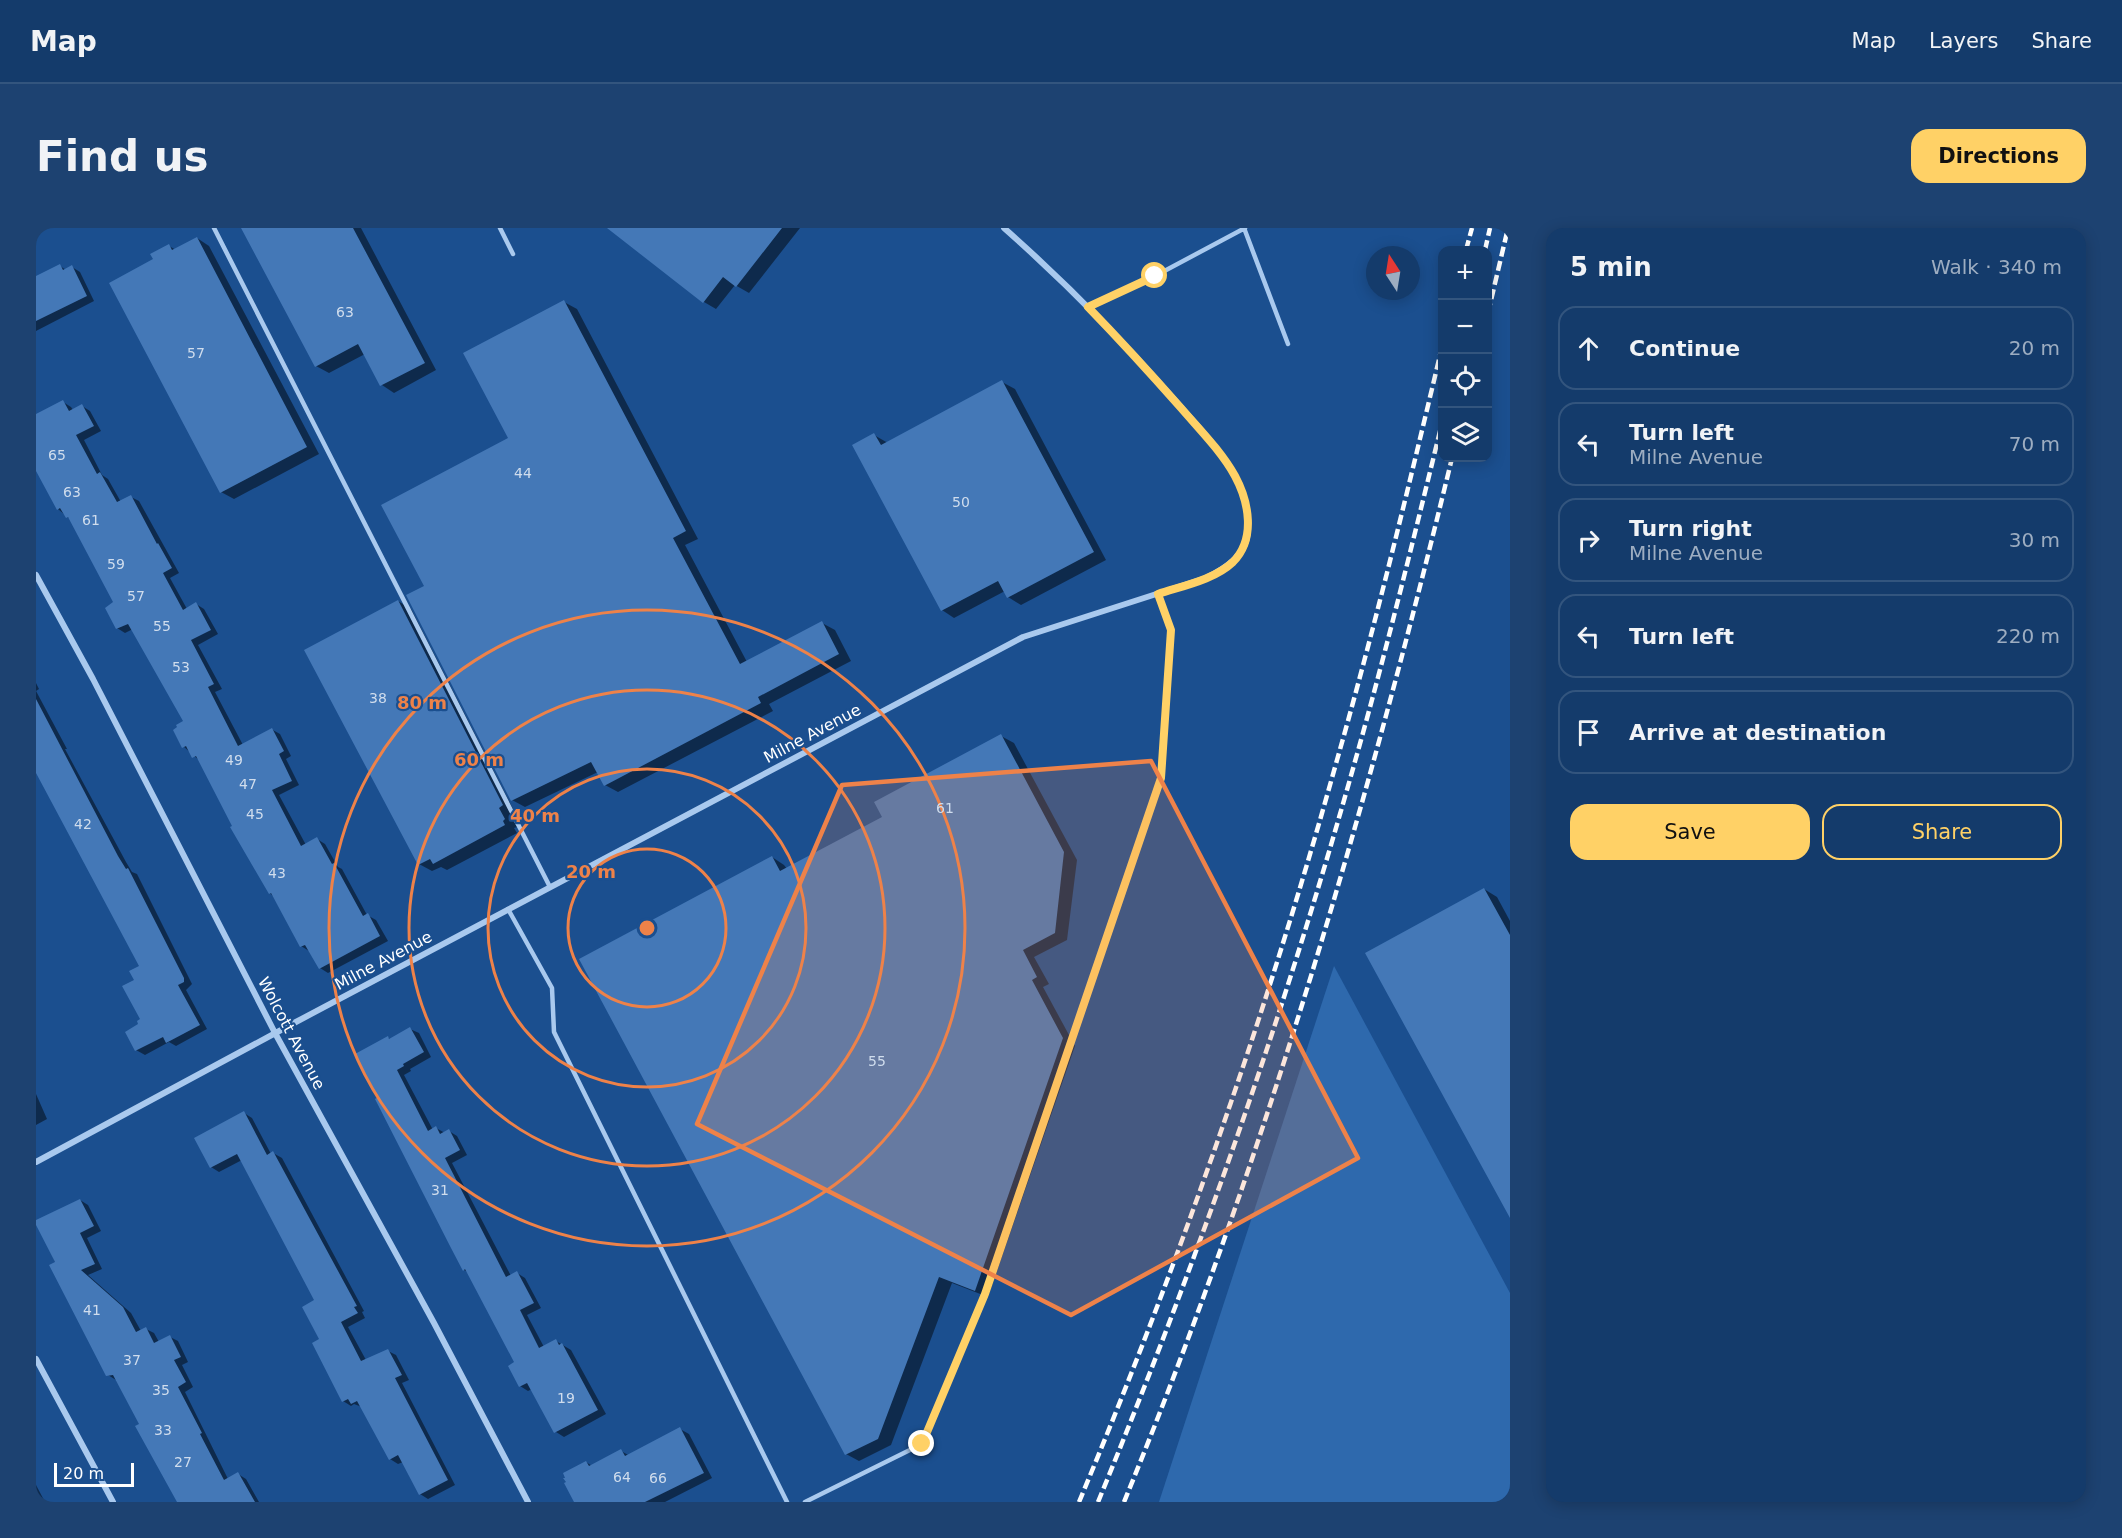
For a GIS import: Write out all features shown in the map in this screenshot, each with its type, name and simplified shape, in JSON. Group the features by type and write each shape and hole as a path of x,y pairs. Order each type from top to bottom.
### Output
{"street":[{"name":"Milne Avenue","path":"36,1162 1023,637 1206,578 1233,562 1244,546 1248,530 1245,500 1235,477 1218,451 1129,349 1050,268 1004,228"},
{"name":"Wolcott Avenue","path":"36,575 93,680 275,1033 434,1323 528,1502"},
{"path":"36,1359 112,1502"}],"lane":[{"path":"214,228 550,887"},
{"path":"500,228 513,254"},
{"path":"1088,307 1155,276 1245,228 1288,344"},
{"path":"805,1502 922,1444 985,1294 1161,778 1171,630 1158,594"},
{"path":"508,909 552,988 554,1032 787,1502"}],"highlighted area":[{"path":"1151,761 1358,1158 1071,1315 697,1124 842,785"}],"shaded area":[{"path":"1334,966 1510,1293 1510,1502 1159,1502"}],"building":[{"path":"241,228 353,228 425,363 380,386 358,344 315,367"},
{"path":"607,228 782,228 736,287 723,277 703,303"},
{"path":"197,237 307,447 220,493 109,283 153,259 150,254 169,244 172,250"},
{"path":"60,264 63,270 72,265 87,296 36,321 36,276"},
{"path":"564,300 686,531 673,538 740,664 822,621 839,654 758,697 761,703 604,786 591,762 511,801 406,595 424,586 381,505 508,438 463,353"},
{"path":"1002,380 1094,552 1007,598 998,581 941,611 852,445 874,433 881,445"},
{"path":"63,400 69,411 82,404 94,426 76,435 97,474 100,472 117,502 131,495 172,568 163,573 183,610 196,602 211,630 191,640 214,684 208,687 238,746 272,728 284,751 279,754 292,781 272,790 301,846 317,837 363,916 368,913 380,936 319,969 305,945 300,947 271,893 269,894 230,827 232,826 196,756 192,758 186,746 182,748 173,730 183,721 128,624 116,629 105,608 113,602 68,517 66,518 60,508 57,510 36,471 36,414"},
{"path":"398,600 503,805 499,808 505,819 503,821 505,825 433,864 430,859 418,865 304,650"},
{"path":"36,699 118,856 126,869 128,868 184,978 184,982 178,985 200,1025 166,1043 163,1037 135,1051 125,1032 138,1024 137,1021 140,1019 122,986 134,980 129,971 139,966 36,773"},
{"path":"1001,734 1064,852 1055,933 1023,950 1037,977 1032,980 1063,1038 975,1291 939,1277 878,1439 845,1455 579,959 772,856 780,871 882,817 874,802"},
{"path":"1484,888 1510,935 1510,1218 1365,953"},
{"path":"410,1027 424,1052 397,1070 428,1131 436,1126 440,1134 449,1129 460,1150 445,1158 506,1277 517,1271 534,1303 520,1310 539,1348 556,1339 559,1345 562,1343 598,1410 554,1433 527,1383 519,1387 508,1366 514,1362 465,1269 463,1271 451,1248 375,1099 378,1097 355,1054"},
{"path":"244,1111 267,1155 273,1151 357,1306 354,1307 358,1313 341,1322 361,1361 388,1349 402,1375 395,1378 448,1480 419,1495 398,1455 389,1460 357,1401 351,1404 348,1399 342,1402 312,1343 319,1339 302,1307 314,1300 237,1154 210,1168 194,1138"},
{"path":"80,1199 94,1226 80,1233 95,1264 81,1270 123,1307 136,1332 146,1327 154,1343 170,1335 181,1357 174,1360 186,1382 178,1387 202,1433 200,1434 224,1480 238,1472 255,1502 177,1502 135,1426 139,1424 113,1375 106,1376 49,1265 55,1262 36,1225 36,1220"},
{"path":"680,1427 704,1473 645,1502 574,1502 564,1483 566,1482 563,1473 586,1461 589,1466 621,1449 625,1456"}],"railway":[{"path":"1467,246 1472,228"},
{"path":"1486,246 1490,228"},
{"path":"1491,300 1508,228"},
{"path":"1079,1502 1187,1228 1281,948 1365,657 1440,354"},
{"path":"1098,1502 1135,1412 1204,1229 1298,952 1366,723 1438,439"},
{"path":"1124,1502 1222,1246 1308,986 1384,723 1451,462"}],"route":[{"path":"922,1444 985,1294 1161,778 1171,630 1158,594 1219,572 1233,562 1244,546 1248,530 1245,500 1235,477 1218,451 1129,349 1088,307 1155,276"}]}
